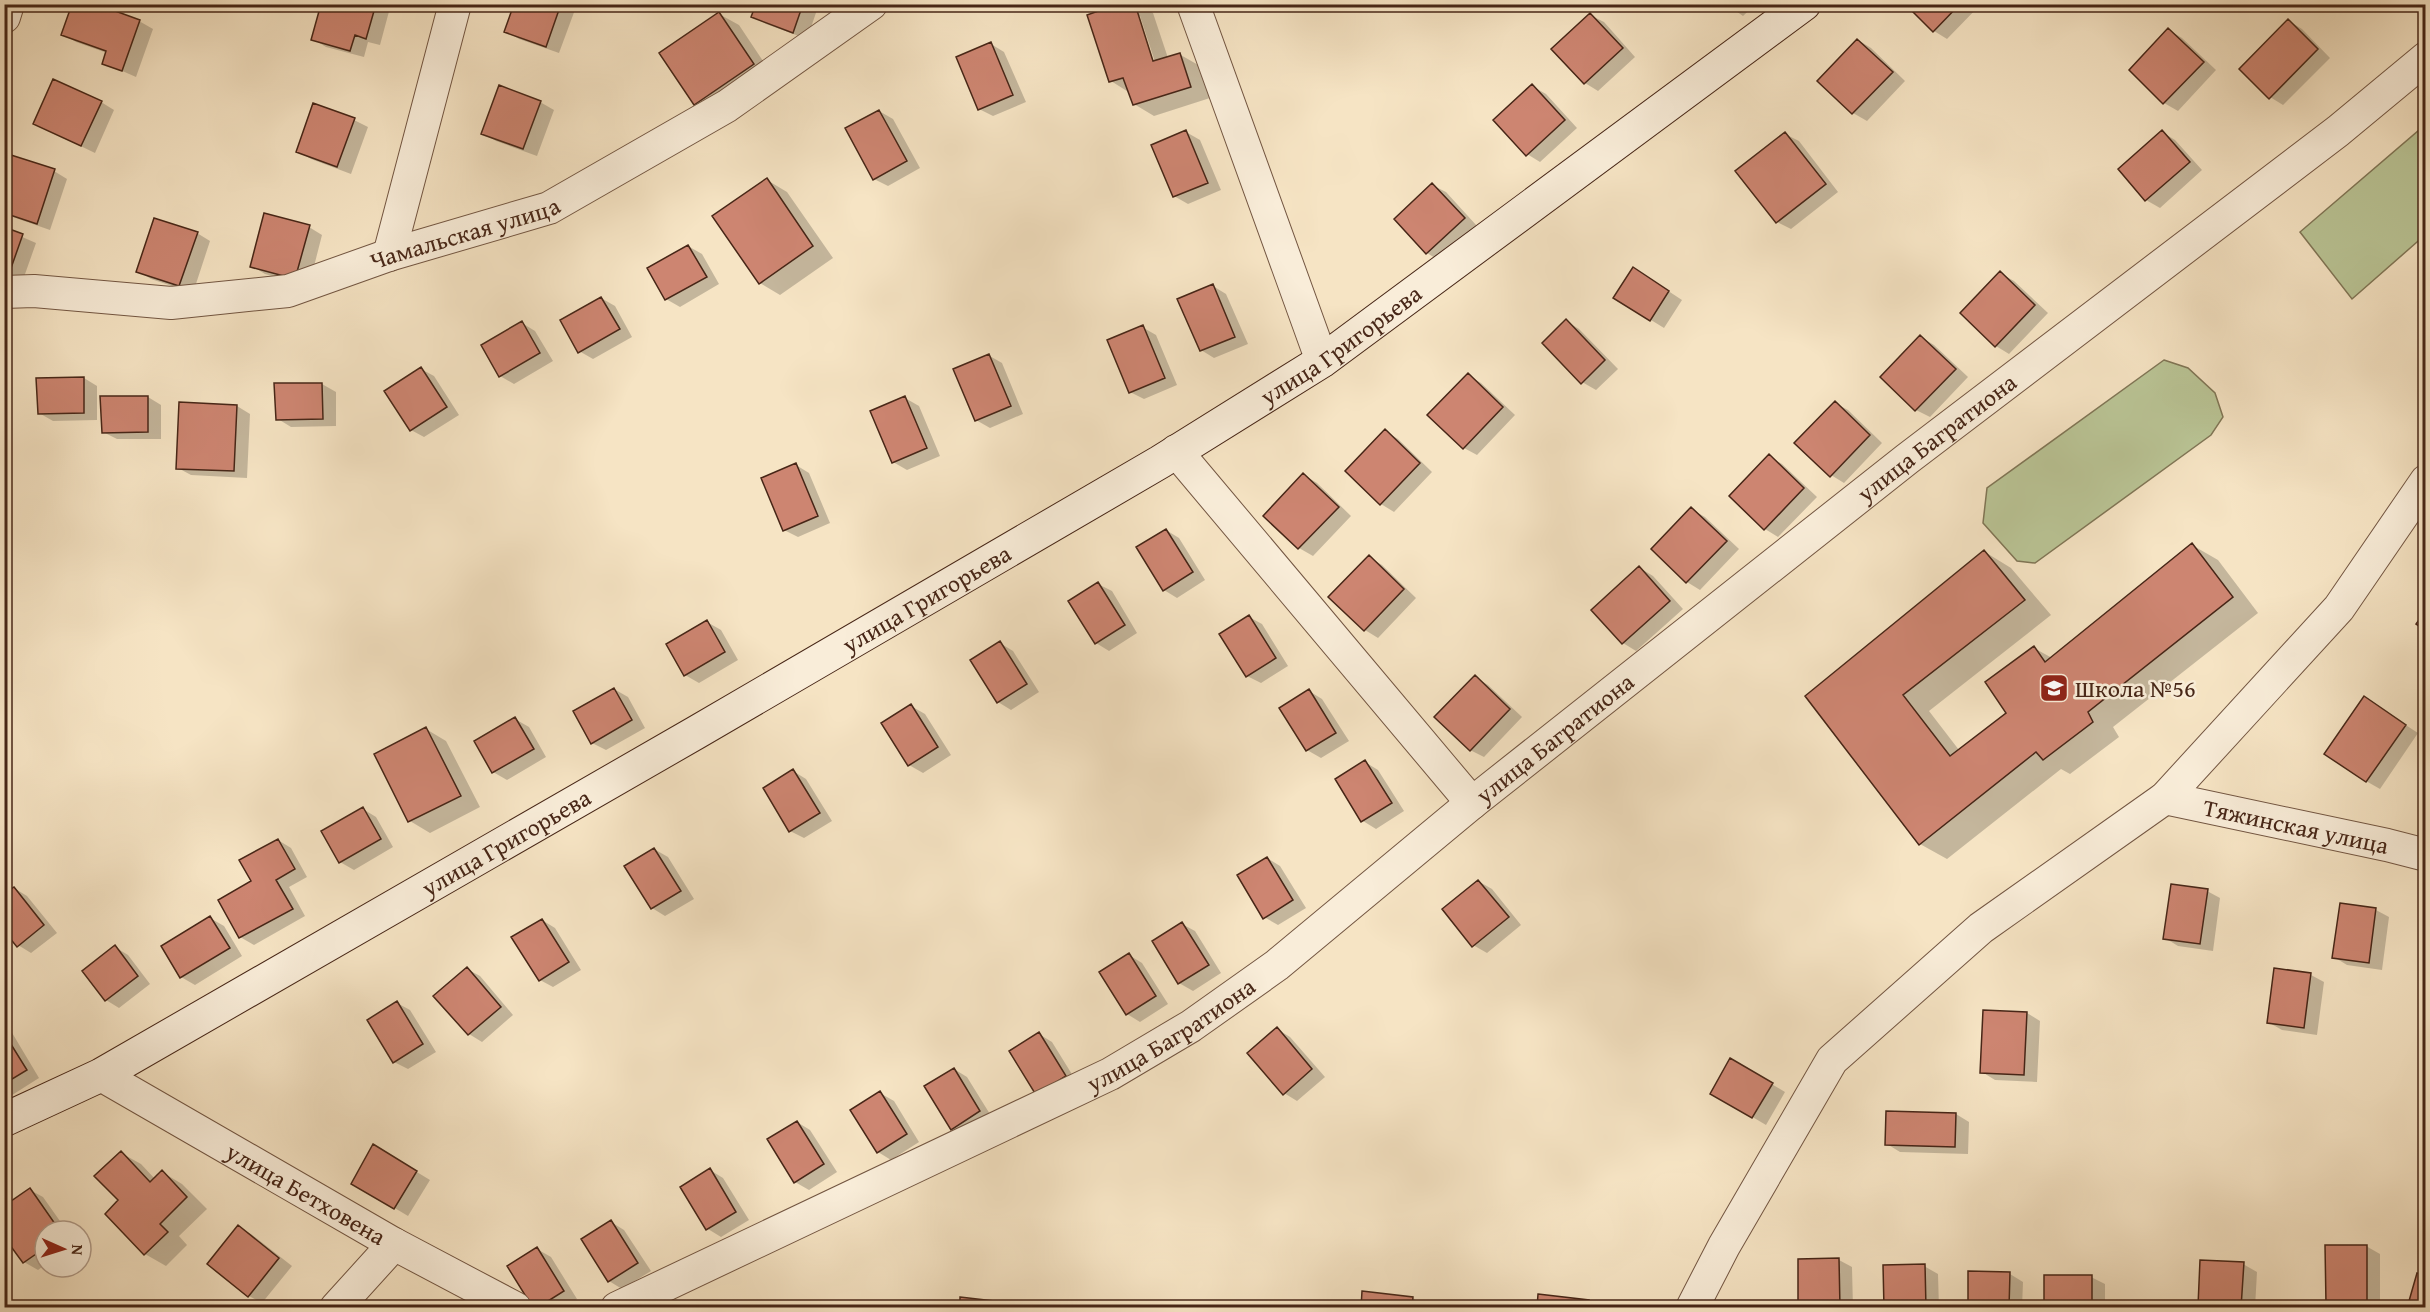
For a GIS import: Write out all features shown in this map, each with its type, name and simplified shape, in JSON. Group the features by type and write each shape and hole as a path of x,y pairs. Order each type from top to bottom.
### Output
{"main road":[{"name":"улица Григорьева","path":"4,1120 101,1074 698,732 1176,451 1322,362 1804,4"}],"street":[{"path":"4,17 8,4"},
{"path":"389,255 455,4"},
{"name":"Чамальская улица","path":"4,292 34,291 171,303 288,291 389,255 549,208 727,106 872,4"},
{"path":"1193,4 1322,362"},
{"name":"улица Багратиона","path":"617,1308 1110,1074 1180,1032 1277,965 1472,803 1898,466 2338,131 2426,58"},
{"path":"1176,451 1472,803"},
{"path":"1692,1308 1724,1246 1832,1060 1981,928 2165,798 2339,608 2426,481"},
{"name":"Тяжинская улица","path":"2165,798 2387,844 2426,855"},
{"name":"улица Бетховена","path":"101,1074 394,1244 515,1308"},
{"path":"336,1308 394,1244"}],"green space":[{"path":"2425,125 2425,235 2352,299 2300,232"},
{"path":"2164,360 2188,368 2215,393 2223,417 2211,435 2035,563 2017,561 1983,523 1987,488"}],"building":[{"path":"72,4 96,4 140,20 122,71 102,64 106,51 61,35"},
{"path":"321,4 376,4 366,39 355,35 350,51 311,40"},
{"path":"514,4 561,4 546,47 504,32"},
{"path":"756,4 803,4 793,33 751,17"},
{"path":"1118,4 1135,4 1153,61 1180,53 1191,87 1133,105 1123,78 1109,82 1087,15"},
{"path":"1905,4 1960,4 1933,32"},
{"path":"719,12 754,64 694,105 659,53"},
{"path":"1590,13 1623,48 1584,84 1551,49"},
{"path":"2288,19 2318,49 2269,99 2239,69"},
{"path":"2168,28 2204,62 2163,104 2129,70"},
{"path":"1857,39 1893,72 1852,114 1817,81"},
{"path":"991,42 1013,95 978,110 956,57"},
{"path":"53,79 102,101 81,146 33,124"},
{"path":"1532,84 1565,120 1526,156 1493,120"},
{"path":"499,85 541,101 523,149 481,134"},
{"path":"313,103 355,118 337,167 296,152"},
{"path":"879,110 907,161 873,180 845,128"},
{"path":"1186,130 1208,183 1173,197 1151,145"},
{"path":"2162,130 2190,162 2145,201 2118,169"},
{"path":"1785,132 1826,184 1776,223 1735,171"},
{"path":"11,155 55,169 37,224 4,213 4,175"},
{"path":"767,178 813,246 759,284 712,216"},
{"path":"1432,183 1465,218 1426,254 1394,219"},
{"path":"264,213 310,225 295,279 250,267"},
{"path":"154,218 198,232 179,286 136,272"},
{"path":"4,227 23,234 4,288"},
{"path":"688,245 707,277 665,300 647,268"},
{"path":"1633,267 1669,291 1650,321 1613,298"},
{"path":"2000,271 2035,305 1995,347 1960,313"},
{"path":"1213,284 1235,337 1200,351 1177,299"},
{"path":"601,297 620,329 578,353 560,320"},
{"path":"1566,319 1605,360 1581,384 1542,343"},
{"path":"522,321 540,353 499,377 481,345"},
{"path":"1143,325 1165,378 1129,393 1107,340"},
{"path":"1920,335 1956,369 1915,411 1880,377"},
{"path":"989,354 1011,406 975,421 953,369"},
{"path":"421,367 447,407 410,431 384,391"},
{"path":"1468,373 1503,407 1463,449 1427,415"},
{"path":"84,377 84,413 38,414 36,378"},
{"path":"274,383 322,383 323,419 276,420"},
{"path":"100,396 148,396 148,432 102,433"},
{"path":"905,396 927,448 892,463 870,411"},
{"path":"1835,401 1870,435 1830,477 1794,443"},
{"path":"179,402 237,405 234,471 176,469"},
{"path":"1385,429 1420,463 1380,505 1345,471"},
{"path":"1769,454 1804,488 1764,530 1729,496"},
{"path":"796,463 818,516 783,531 761,478"},
{"path":"1303,473 1339,507 1298,549 1263,516"},
{"path":"1691,507 1727,541 1686,583 1651,549"},
{"path":"1166,529 1193,572 1163,591 1136,547"},
{"name":"Школа №56","path":"2192,543 2233,597 2088,712 2093,722 2043,760 2036,752 1919,845 1805,696 1984,550 2025,600 1903,695 1950,756 2006,713 1985,682 2034,646 2045,662"},
{"path":"1369,555 1404,589 1364,631 1328,597"},
{"path":"1639,566 1670,601 1622,644 1591,610"},
{"path":"1098,582 1125,625 1095,644 1068,601"},
{"path":"2426,610 2426,631 2416,624"},
{"path":"1249,615 1276,658 1246,677 1219,634"},
{"path":"707,620 725,652 684,676 666,644"},
{"path":"1000,641 1027,684 997,703 970,660"},
{"path":"1475,675 1510,709 1470,751 1434,717"},
{"path":"614,688 632,720 591,744 573,711"},
{"path":"1309,689 1336,733 1306,751 1279,708"},
{"path":"2364,696 2406,725 2366,782 2324,754"},
{"path":"911,704 938,747 908,766 881,723"},
{"path":"515,717 534,749 492,773 474,741"},
{"path":"426,727 461,796 408,822 374,754"},
{"path":"1365,760 1392,803 1361,822 1335,779"},
{"path":"793,769 820,813 789,832 763,788"},
{"path":"363,807 381,839 339,863 321,831"},
{"path":"278,839 295,869 276,880 293,909 239,938 218,900 251,881 239,860"},
{"path":"654,848 681,891 651,909 624,866"},
{"path":"1267,857 1293,900 1263,919 1237,875"},
{"path":"1478,880 1509,917 1472,947 1442,909"},
{"path":"2171,884 2208,889 2200,944 2163,939"},
{"path":"14,887 44,925 17,947 4,931 4,894"},
{"path":"2340,903 2376,908 2369,963 2332,958"},
{"path":"210,916 230,948 180,978 161,946"},
{"path":"542,919 569,962 539,981 511,937"},
{"path":"1182,922 1209,965 1178,984 1152,941"},
{"path":"115,945 138,976 105,1001 82,971"},
{"path":"1129,953 1156,996 1126,1015 1099,972"},
{"path":"467,967 501,1007 468,1035 433,996"},
{"path":"2274,968 2311,973 2304,1028 2267,1023"},
{"path":"397,1001 423,1044 393,1063 367,1020"},
{"path":"1983,1010 2027,1012 2024,1075 1980,1073"},
{"path":"1277,1027 1312,1069 1283,1095 1247,1053"},
{"path":"1039,1032 1066,1076 1036,1095 1009,1051"},
{"path":"4,1033 27,1070 4,1084"},
{"path":"1730,1058 1773,1083 1752,1118 1710,1094"},
{"path":"954,1068 980,1111 951,1130 924,1086"},
{"path":"880,1091 907,1134 877,1153 850,1110"},
{"path":"1886,1111 1956,1113 1955,1147 1885,1145"},
{"path":"797,1121 824,1164 794,1183 767,1139"},
{"path":"373,1144 417,1171 394,1209 351,1184"},
{"path":"121,1151 150,1182 162,1170 187,1197 160,1224 168,1232 144,1255 105,1214 118,1200 94,1176"},
{"path":"710,1168 736,1212 706,1230 680,1187"},
{"path":"30,1188 52,1219 33,1219 33,1256 23,1263 4,1237 4,1206"},
{"path":"611,1220 638,1263 608,1282 581,1239"},
{"path":"238,1225 279,1258 248,1297 207,1264"},
{"path":"2325,1245 2367,1245 2367,1304 2326,1304"},
{"path":"537,1247 564,1291 537,1308 533,1308 507,1266"},
{"path":"1839,1258 1840,1308 1798,1308 1798,1259"},
{"path":"2200,1260 2244,1262 2241,1308 2198,1306"},
{"path":"1925,1264 1926,1308 1884,1308 1883,1265"},
{"path":"1968,1271 2010,1272 2009,1308 1968,1308"},
{"path":"2417,1273 2426,1276 2426,1308 2407,1308"},
{"path":"2044,1275 2092,1275 2092,1308 2044,1308"},
{"path":"1362,1291 1413,1297 1412,1308 1361,1308"},
{"path":"1538,1294 1589,1300 1588,1308 1537,1308"},
{"path":"960,1297 1011,1303 1011,1308 960,1308"}],"place":[{"name":"Школа №56","path":"2054,688"}]}
